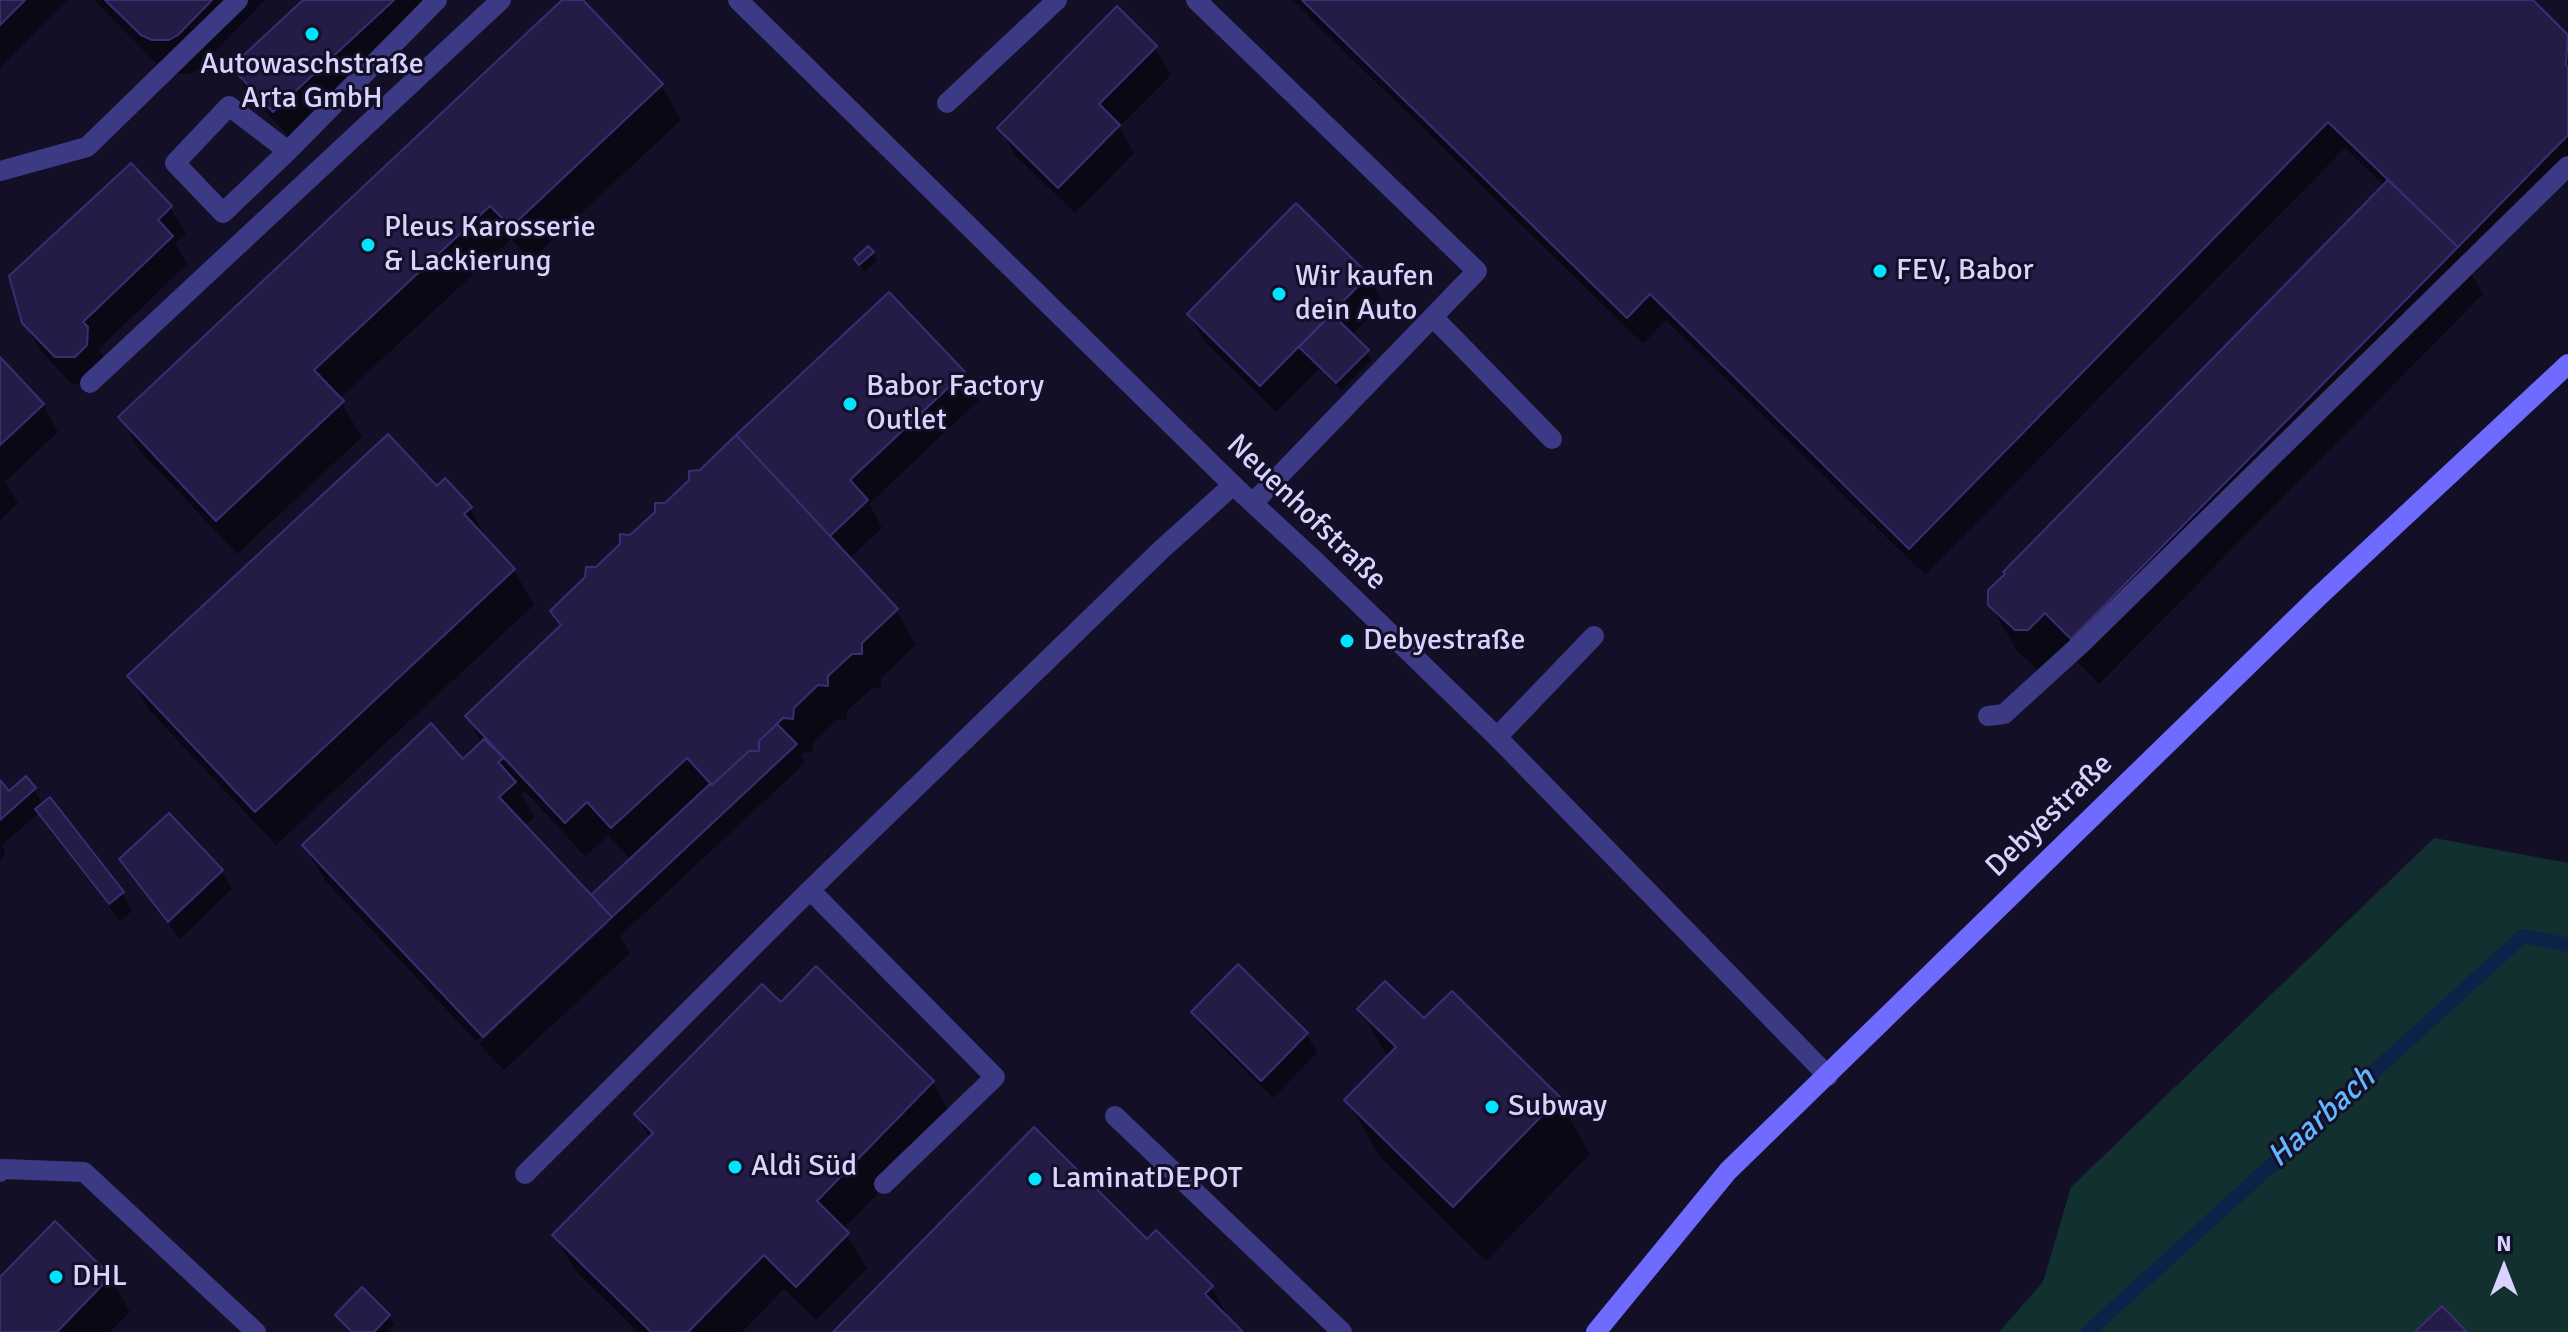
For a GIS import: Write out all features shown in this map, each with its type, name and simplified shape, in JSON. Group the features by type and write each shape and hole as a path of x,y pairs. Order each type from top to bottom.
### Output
{"main road":[{"name":"Debyestraße","path":"1596,1332 1728,1171 2318,597 2568,364"}],"street":[{"path":"0,171 87,147 238,0"},
{"path":"288,151 229,106 175,163 223,213 288,151 437,0"},
{"path":"90,383 501,0"},
{"name":"Neuenhofstraße","path":"738,0 1233,485 1497,737 1828,1076"},
{"path":"947,103 1057,0"},
{"path":"1196,0 1477,271 1253,503"},
{"path":"1988,716 2004,714 2083,642 2568,166"},
{"path":"1433,317 1552,439"},
{"path":"525,1174 810,890 1161,550 1233,485"},
{"path":"1497,737 1594,636"},
{"path":"810,890 995,1077 884,1184"},
{"path":"1115,1116 1342,1332"},
{"path":"0,1172 3,1169 84,1172 256,1332"}],"green space":[{"path":"2434,838 2568,863 2568,1332 1999,1332 2043,1282 2071,1187"}],"building":[{"path":"0,0 25,0 0,25"},
{"path":"105,0 212,0 178,35 169,40 152,40 141,35"},
{"name":"Autowaschstraße Arta GmbH","path":"303,0 394,0 273,112 231,67"},
{"path":"562,0 583,0 663,84 511,227 490,206 314,370 344,401 216,521 118,417"},
{"name":"FEV, Babor","path":"1302,0 2533,0 2568,35 2568,135 2458,247 2328,122 1909,549 1650,294 1627,318"},
{"path":"1117,6 1157,46 1099,104 1120,125 1058,188 997,128"},
{"path":"131,163 172,206 158,220 173,236 83,322 88,327 87,345 75,357 55,357 22,323 9,276"},
{"path":"2388,180 2458,247 2071,639 2045,613 2028,630 2015,630 1988,605 1988,590"},
{"name":"Wir kaufen dein Auto","path":"1296,203 1369,275 1260,386 1187,314"},
{"path":"868,246 874,252 859,265 854,259"},
{"name":"Babor Factory Outlet","path":"889,292 965,372 850,480 868,500 830,536 736,435"},
{"path":"1332,314 1369,350 1336,383 1299,347"},
{"path":"0,357 44,404 0,445"},
{"path":"388,434 437,486 445,478 472,507 464,514 515,569 255,812 127,676"},
{"path":"736,435 898,609 862,643 862,654 852,654 828,676 828,686 818,685 794,708 793,719 783,718 759,741 759,751 749,751 712,785 687,758 611,828 587,802 565,823 465,716 561,625 550,611 585,577 586,567 596,567 620,544 620,534 630,535 655,512 655,503 665,503 689,480 689,471 700,470"},
{"path":"431,723 463,759 484,739 504,758 498,762 516,782 499,797 612,917 483,1037 302,845"},
{"path":"777,724 797,744 612,917 591,895 711,783 749,751 759,751 759,741"},
{"path":"26,776 36,788 0,820 0,780 9,791"},
{"path":"50,797 124,892 109,904 35,809"},
{"path":"169,813 223,870 168,922 119,859"},
{"path":"1238,964 1308,1033 1261,1081 1191,1012"},
{"name":"Aldi Süd","path":"816,966 934,1081 817,1201 849,1233 796,1287 764,1255 688,1332 651,1332 552,1235 653,1133 634,1114 762,984 781,1002"},
{"path":"1385,981 1424,1018 1452,991 1560,1097 1453,1207 1344,1100 1396,1047 1357,1009"},
{"name":"LaminatDEPOT","path":"1034,1127 1147,1239 1156,1230 1213,1286 1205,1294 1243,1332 833,1332"},
{"name":"DHL","path":"55,1221 111,1276 57,1332 0,1332 0,1277"},
{"path":"362,1287 390,1315 374,1332 352,1332 335,1315"},
{"path":"2442,1306 2467,1332 2415,1332"}],"waterway":[{"name":"Haarbach","path":"2088,1332 2523,936 2568,945"}],"place":[{"name":"Autowaschstraße Arta GmbH","path":"312,34"},
{"name":"Pleus Karosserie & Lackierung","path":"368,245"},
{"name":"FEV, Babor","path":"1880,271"},
{"name":"Wir kaufen dein Auto","path":"1279,294"},
{"name":"Babor Factory Outlet","path":"850,404"},
{"name":"Debyestraße","path":"1347,641"},
{"name":"Subway","path":"1492,1107"},
{"name":"Aldi Süd","path":"735,1167"},
{"name":"LaminatDEPOT","path":"1035,1179"},
{"name":"DHL","path":"56,1277"}]}
